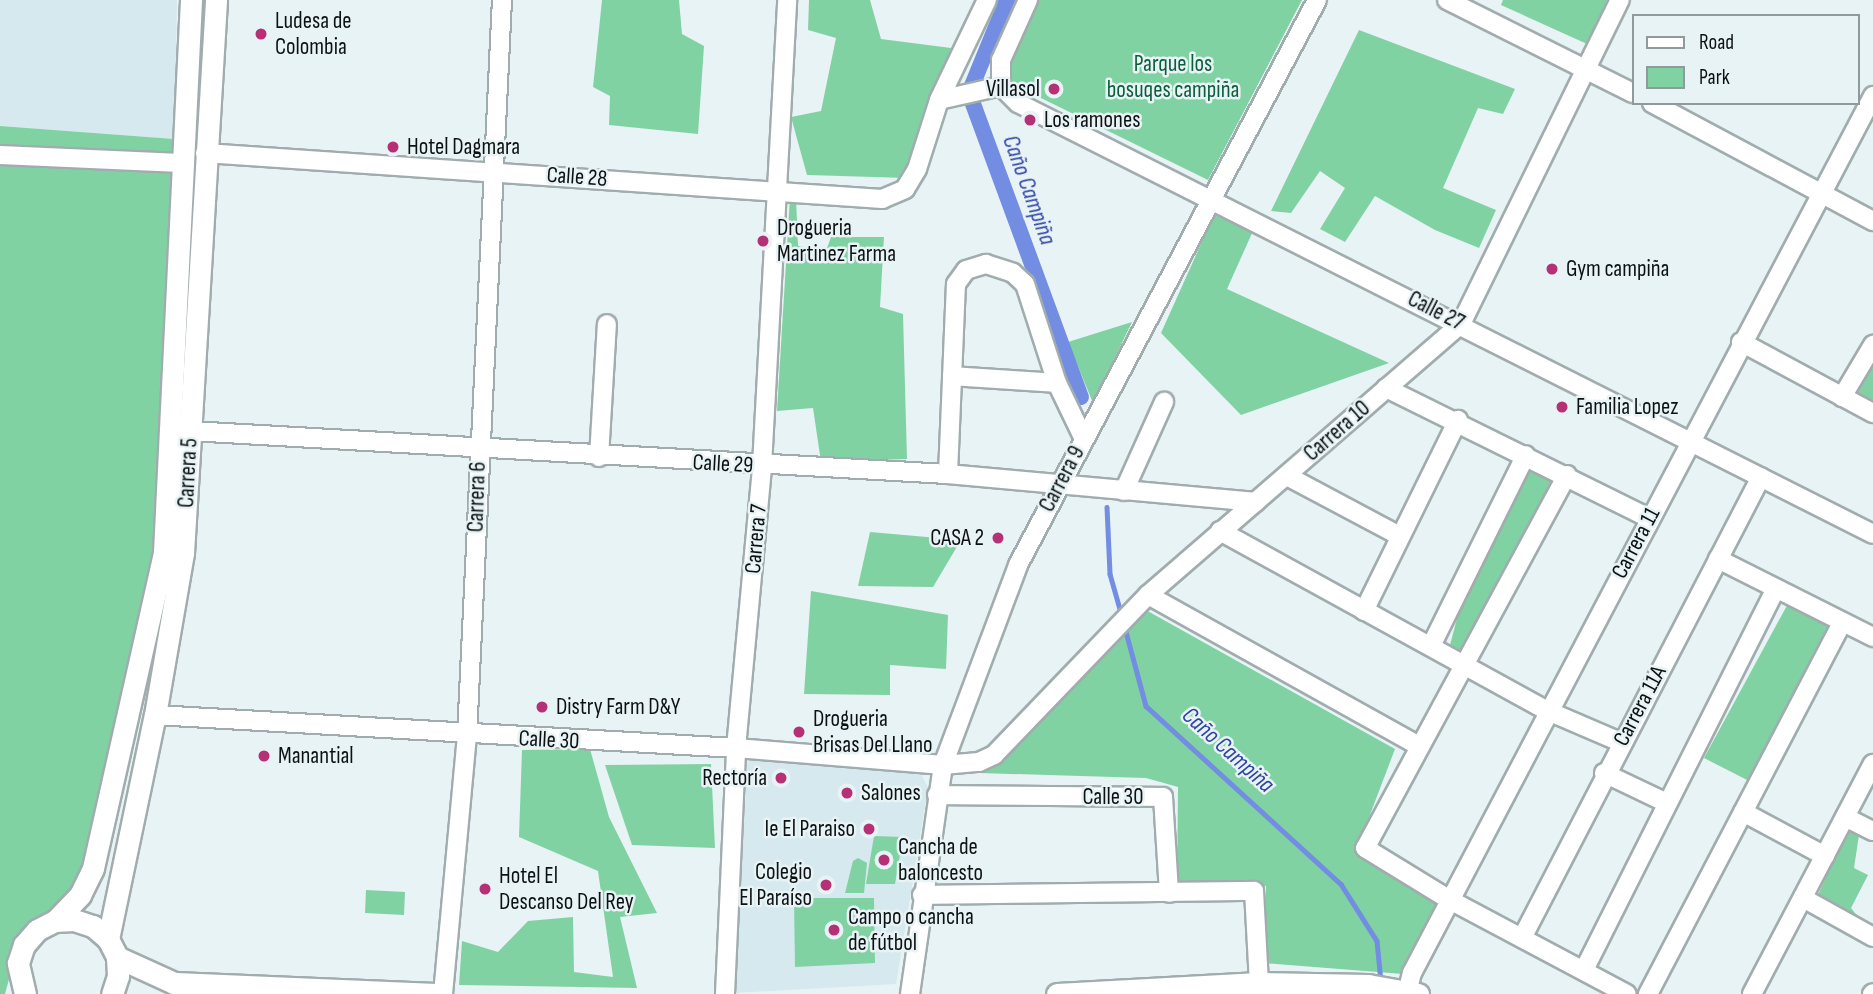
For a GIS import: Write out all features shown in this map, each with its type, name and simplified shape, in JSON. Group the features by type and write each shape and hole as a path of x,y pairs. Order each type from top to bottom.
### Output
{"main road":[{"name":"Carrera 5","path":"11,994 24,945 37,930 55,921 80,895 93,868 164,552 191,0"},
{"name":"Carrera 5","path":"112,994 118,976 112,948 183,553 216,0"},
{"path":"55,921 74,920 93,926 112,948 174,983 232,989 437,994"},
{"path":"18,963 25,994"},
{"path":"1057,994 1259,983 1368,985 1411,993"}],"street":[{"name":"Carrera 6","path":"443,994 467,736 502,0"},
{"name":"Carrera 7","path":"725,994 736,748 762,466 779,190 787,0"},
{"path":"939,100 987,0"},
{"path":"939,100 1001,86 1001,60 1028,0"},
{"name":"Carrera 9","path":"910,994 922,895 943,765 1018,565 1057,486 1215,199 1317,0"},
{"path":"1447,0 1586,67 1632,92"},
{"name":"Carrera 10","path":"943,765 979,762 994,755 1148,595 1461,324 1620,0"},
{"name":"Calle 27","path":"1001,86 1018,103 1215,199 1873,534"},
{"name":"Carrera 11","path":"1411,993 1412,973 1818,193 1873,96"},
{"name":"Calle 28","path":"205,153 881,199 905,188 917,169 939,100"},
{"path":"1656,105 1873,221"},
{"path":"0,155 181,163"},
{"path":"947,474 957,284 966,270 986,264 1013,273 1025,284 1057,383 1084,439"},
{"path":"599,457 607,324"},
{"path":"1741,342 1873,413"},
{"path":"1842,397 1873,346"},
{"path":"952,376 1057,383"},
{"path":"1386,388 1458,421 1649,518"},
{"path":"1124,491 1164,402"},
{"path":"1364,611 1458,421"},
{"name":"Calle 29","path":"190,431 599,457 947,474 1256,502"},
{"path":"1431,646 1526,455"},
{"path":"1567,475 1365,848 1450,900 1627,994"},
{"path":"1287,476 1400,536"},
{"name":"Carrera 11A","path":"1522,938 1620,742 1761,477"},
{"path":"1220,531 1548,710 1620,742"},
{"path":"1718,559 1873,637"},
{"path":"1584,970 1776,589"},
{"path":"1148,595 1419,746"},
{"path":"1648,994 1842,623"},
{"name":"Calle 30","path":"155,715 467,736 736,748 943,765"},
{"path":"1752,994 1873,764"},
{"path":"1604,773 1667,803"},
{"name":"Calle 30","path":"937,796 1163,797 1169,892"},
{"path":"1743,812 1825,856"},
{"path":"1845,817 1873,831"},
{"path":"922,895 1254,891 1259,983"},
{"path":"1803,898 1873,937"}],"shaded area":[{"path":"0,0 177,0 174,139 0,126"},
{"name":"Colegio El Paraíso","path":"748,754 916,765 928,787 896,984 734,993"}],"green space":[{"path":"602,0 679,0 682,34 704,46 698,134 609,125 610,96 593,87"},
{"path":"809,0 870,0 881,39 951,48 907,178 807,175 791,117 821,111 836,38 808,30"},
{"name":"Parque los bosuqes campiña","path":"1031,0 1302,0 1208,180 994,75"},
{"path":"1503,0 1607,0 1587,44 1501,5"},
{"path":"1359,30 1515,89 1503,114 1478,108 1443,188 1496,210 1479,248 1435,230 1375,196 1345,242 1320,229 1345,188 1320,171 1291,213 1271,211"},
{"path":"0,126 174,139 159,553 88,866 76,891 18,946 5,994 0,994"},
{"path":"790,197 796,197 798,246 826,251 831,237 884,237 880,307 903,314 907,459 821,462 813,408 777,411"},
{"path":"1214,215 1253,231 1227,289 1389,363 1241,415 1161,333"},
{"path":"1132,322 1093,403 1068,342"},
{"path":"1873,365 1873,405 1855,396"},
{"path":"1527,468 1557,482 1465,654 1450,645 1459,611"},
{"path":"870,532 961,540 933,587 858,586"},
{"path":"811,591 948,615 946,669 890,665 890,695 804,694"},
{"path":"1790,600 1835,622 1751,782 1704,758"},
{"path":"1144,609 1395,749 1355,854 1440,899 1403,974 1264,963 1266,886 1177,885 1178,787 1146,778 980,773"},
{"path":"590,749 609,817 657,913 620,917 637,988 459,985 462,941 498,952 528,921 573,917 574,972 613,977 598,871 519,837 522,750"},
{"path":"711,764 715,848 632,845 605,765"},
{"path":"1847,831 1859,835 1854,868 1868,875 1851,908 1863,923 1816,899"},
{"name":"Cancha de baloncesto","path":"874,836 903,837 895,884 866,884"},
{"path":"858,858 867,863 864,893 845,893 853,861"},
{"path":"366,890 405,892 404,915 365,913"},
{"name":"Campo o cancha de fútbol","path":"794,898 874,898 875,963 795,967"}],"waterway":[{"name":"Caño Campiña","path":"1007,0 969,93 1081,397"},
{"name":"Caño Campiña","path":"1107,507 1110,574 1122,616"},
{"name":"Caño Campiña","path":"1125,628 1146,706 1341,884 1377,941 1381,982"}],"place":[{"name":"Ludesa de Colombia","path":"261,34"},
{"name":"Villasol","path":"1054,89"},
{"name":"Los ramones","path":"1030,120"},
{"name":"Hotel Dagmara","path":"393,147"},
{"name":"Drogueria Martinez Farma","path":"763,241"},
{"name":"Gym campiña","path":"1552,269"},
{"name":"Familia Lopez","path":"1562,407"},
{"name":"CASA 2","path":"998,538"},
{"name":"Distry Farm D&Y","path":"542,707"},
{"name":"Drogueria Brisas Del Llano","path":"799,732"},
{"name":"Manantial","path":"264,756"},
{"name":"Rectoría","path":"781,778"},
{"name":"Salones","path":"847,793"},
{"name":"Ie El Paraiso","path":"869,829"},
{"name":"Cancha de baloncesto","path":"884,860"},
{"name":"Colegio El Paraíso","path":"826,885"},
{"name":"Hotel El Descanso Del Rey","path":"485,889"},
{"name":"Campo o cancha de fútbol","path":"834,930"}]}
